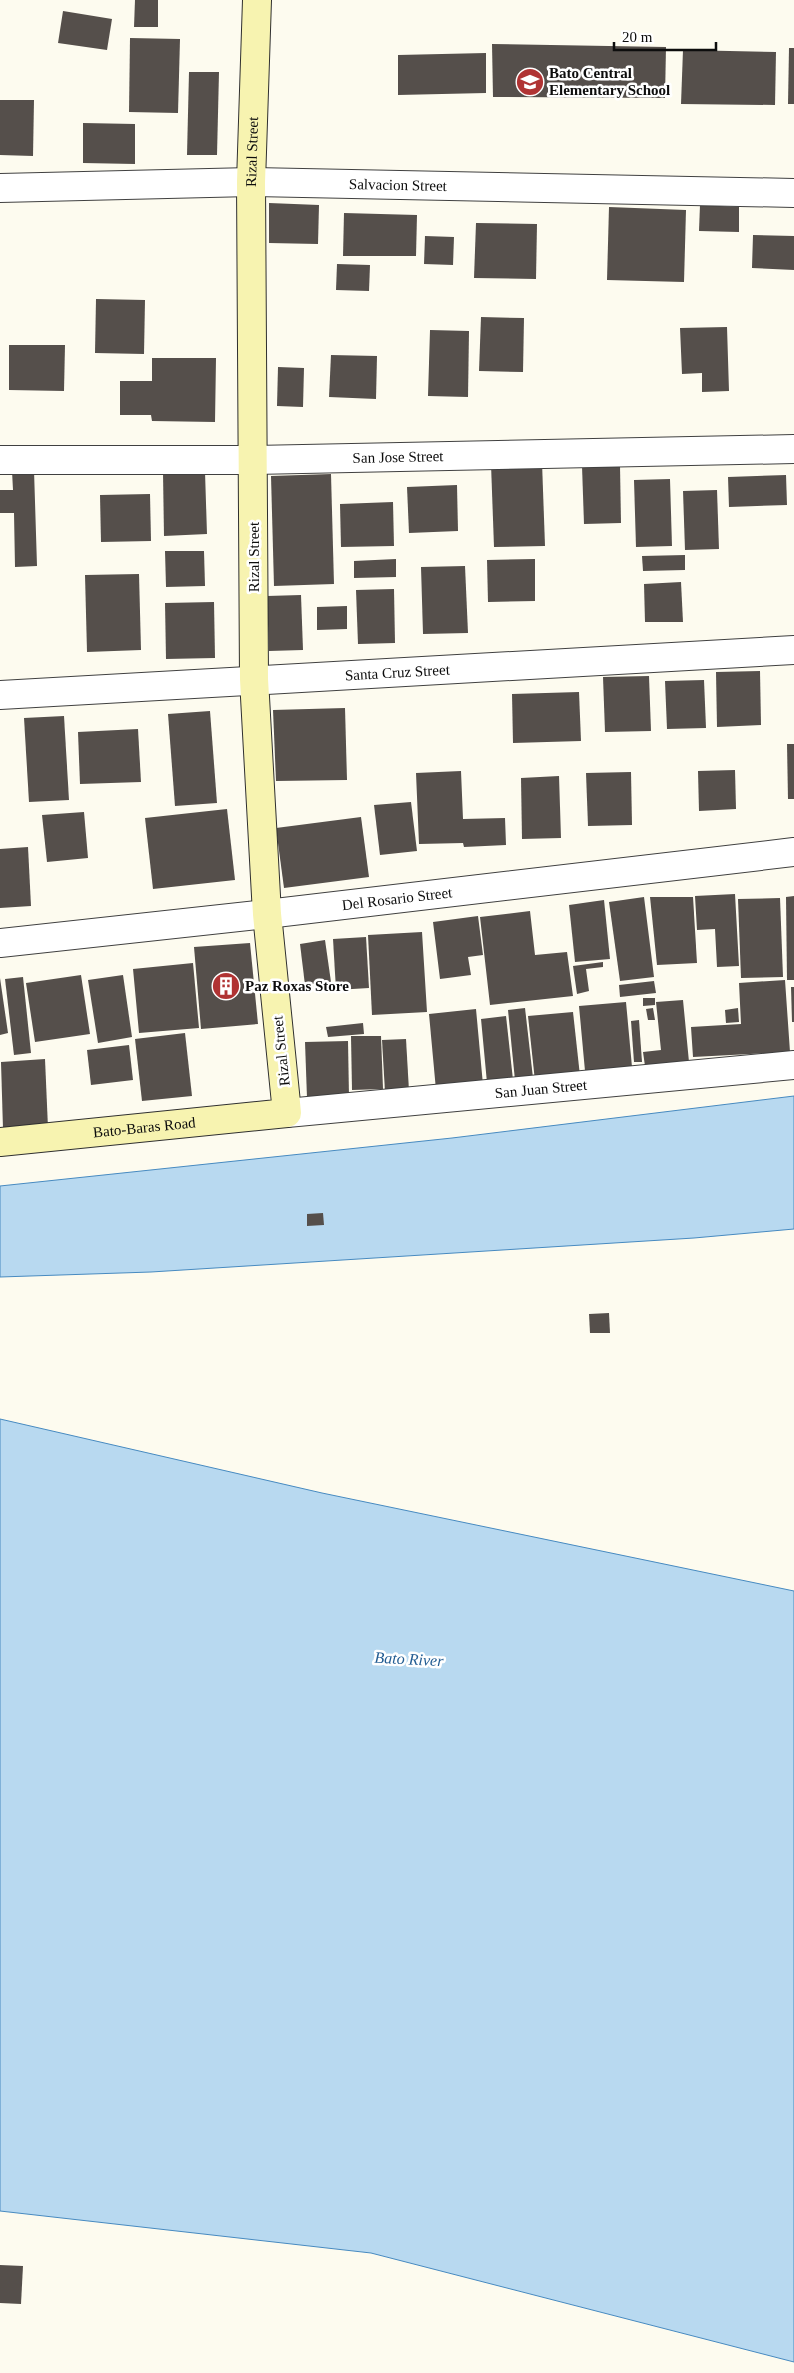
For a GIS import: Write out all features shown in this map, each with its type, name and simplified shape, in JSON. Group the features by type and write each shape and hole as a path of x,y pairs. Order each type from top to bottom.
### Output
{"main road":[{"name":"Rizal Street","path":"256,0 251,182 254,679 267,914 288,1113"},
{"name":"Bato-Baras Road","path":"0,1142 288,1113"}],"street":[{"name":"Salvacion Street","path":"0,188 251,182 794,193"},
{"name":"San Jose Street","path":"0,460 253,460 794,449"},
{"name":"Santa Cruz Street","path":"0,695 254,679 794,650"},
{"name":"Del Rosario Street","path":"0,944 794,852"},
{"name":"San Juan Street","path":"288,1113 794,1065"}],"water":[{"path":"794,1096 794,1229 694,1238 151,1272 0,1277 0,1186 452,1138"},
{"name":"Bato River","path":"0,1419 322,1493 794,1591 794,2362 371,2253 0,2211"}],"building":[{"path":"135,0 158,0 158,27 134,27"},
{"path":"63,11 112,19 107,50 58,43"},
{"path":"130,38 180,39 178,113 129,112"},
{"path":"492,44 666,47 665,98 493,97"},
{"path":"789,48 794,48 794,104 788,104"},
{"path":"683,50 776,52 775,105 681,104"},
{"path":"486,53 486,93 398,95 398,55"},
{"path":"189,72 219,72 217,155 187,155"},
{"path":"0,100 34,100 33,156 0,155"},
{"path":"83,123 135,124 135,164 83,163"},
{"path":"269,203 319,205 318,244 269,243"},
{"path":"700,205 739,207 739,232 699,231"},
{"path":"609,207 686,210 684,282 607,280"},
{"path":"344,213 417,215 416,256 343,256"},
{"path":"476,223 537,224 536,279 474,278"},
{"path":"753,235 794,236 794,270 752,268"},
{"path":"425,236 454,237 453,265 424,264"},
{"path":"337,264 370,265 369,291 336,290"},
{"path":"96,299 145,300 144,354 95,353"},
{"path":"481,317 524,318 523,372 479,371"},
{"path":"727,327 729,391 702,392 702,373 682,374 680,328"},
{"path":"430,330 469,331 468,397 428,396"},
{"path":"9,345 65,345 64,391 9,390"},
{"path":"331,355 377,356 376,399 329,397"},
{"path":"152,358 216,358 215,422 152,421 151,415 120,415 120,381 152,381"},
{"path":"278,367 304,368 303,407 277,406"},
{"path":"542,462 545,546 494,547 491,464"},
{"path":"582,466 620,466 621,523 584,524"},
{"path":"34,470 37,566 15,567 14,513 0,513 0,490 13,490 12,471"},
{"path":"205,472 207,534 164,536 163,473"},
{"path":"331,474 334,584 274,586 271,476"},
{"path":"786,475 787,505 729,507 728,477"},
{"path":"670,479 672,546 636,547 634,480"},
{"path":"457,485 458,531 409,533 407,487"},
{"path":"717,490 719,549 685,550 683,491"},
{"path":"150,494 151,541 101,542 100,495"},
{"path":"393,502 394,546 341,547 340,504"},
{"path":"165,551 204,551 205,586 166,587"},
{"path":"685,555 685,570 643,571 642,556"},
{"path":"396,559 396,577 354,578 354,561"},
{"path":"535,559 535,601 488,602 487,560"},
{"path":"465,566 468,633 423,634 421,567"},
{"path":"139,574 141,650 87,652 85,575"},
{"path":"681,582 683,622 645,622 644,584"},
{"path":"394,589 395,643 358,644 356,590"},
{"path":"301,595 303,650 269,651 267,596"},
{"path":"214,602 215,658 166,659 165,603"},
{"path":"347,606 347,629 317,630 317,607"},
{"path":"760,671 761,725 717,727 716,672"},
{"path":"649,676 651,731 605,732 603,677"},
{"path":"704,680 706,728 667,729 665,681"},
{"path":"579,692 581,741 513,743 512,694"},
{"path":"345,708 347,780 276,781 273,710"},
{"path":"210,711 217,803 175,806 168,714"},
{"path":"64,716 69,800 29,802 24,718"},
{"path":"138,729 141,782 80,784 78,732"},
{"path":"787,744 794,744 794,799 788,799"},
{"path":"735,770 736,809 699,811 698,771"},
{"path":"461,771 463,819 505,818 506,845 464,847 463,843 419,844 416,773"},
{"path":"631,772 632,825 588,826 586,773"},
{"path":"559,776 561,838 522,839 521,778"},
{"path":"411,802 417,851 380,855 374,805"},
{"path":"227,809 235,880 153,889 145,818"},
{"path":"84,812 88,858 47,862 42,815"},
{"path":"361,817 369,877 284,888 276,828"},
{"path":"28,847 31,906 0,908 0,849"},
{"path":"735,894 739,966 717,967 715,929 697,930 695,896"},
{"path":"794,896 794,980 787,980 786,897"},
{"path":"644,897 654,977 620,981 609,902"},
{"path":"650,897 693,897 697,963 657,965"},
{"path":"780,898 783,977 741,978 738,899"},
{"path":"604,900 610,959 575,962 569,905"},
{"path":"530,911 535,955 567,952 573,996 490,1005 480,917"},
{"path":"478,916 483,955 468,957 471,975 440,979 433,922"},
{"path":"422,932 427,1012 372,1015 368,935"},
{"path":"366,937 369,988 336,990 333,939"},
{"path":"325,940 331,982 305,985 300,944"},
{"name":"Paz Roxas Store","path":"250,943 258,1024 201,1029 194,947"},
{"path":"603,962 603,967 586,969 589,991 577,994 573,966"},
{"path":"193,963 199,1028 139,1033 133,969"},
{"path":"81,975 90,1034 35,1042 26,983"},
{"path":"123,975 132,1037 98,1043 88,980"},
{"path":"23,977 31,1053 14,1055 5,979"},
{"path":"0,978 8,1033 0,1035"},
{"path":"785,980 790,1052 693,1057 691,1027 741,1024 739,983"},
{"path":"654,981 656,993 620,997 619,985"},
{"path":"791,987 794,987 794,1022 792,1022"},
{"path":"643,998 655,998 655,1005 643,1006"},
{"path":"683,1000 689,1062 645,1066 643,1052 661,1050 656,1002"},
{"path":"626,1002 632,1067 585,1071 579,1006"},
{"path":"525,1008 533,1078 515,1080 508,1010"},
{"path":"653,1008 655,1020 648,1020 646,1009"},
{"path":"738,1008 739,1022 726,1023 725,1010"},
{"path":"476,1009 483,1085 436,1090 429,1014"},
{"path":"573,1012 580,1076 535,1081 528,1016"},
{"path":"506,1016 513,1080 487,1083 481,1019"},
{"path":"639,1020 642,1062 634,1062 631,1021"},
{"path":"363,1023 364,1034 328,1037 326,1027"},
{"path":"185,1033 192,1096 142,1101 135,1039"},
{"path":"351,1036 381,1036 383,1089 352,1090"},
{"path":"406,1039 409,1091 385,1092 382,1040"},
{"path":"348,1041 349,1097 307,1098 305,1042"},
{"path":"129,1045 133,1080 91,1085 87,1050"},
{"path":"45,1059 48,1128 3,1129 1,1062"},
{"path":"323,1213 324,1225 307,1226 307,1214"},
{"path":"609,1313 610,1333 590,1333 589,1314"},
{"path":"0,2265 23,2266 21,2304 0,2303"}],"place":[{"name":"Bato Central Elementary School","path":"530,82"},
{"name":"Paz Roxas Store","path":"226,986"}]}
